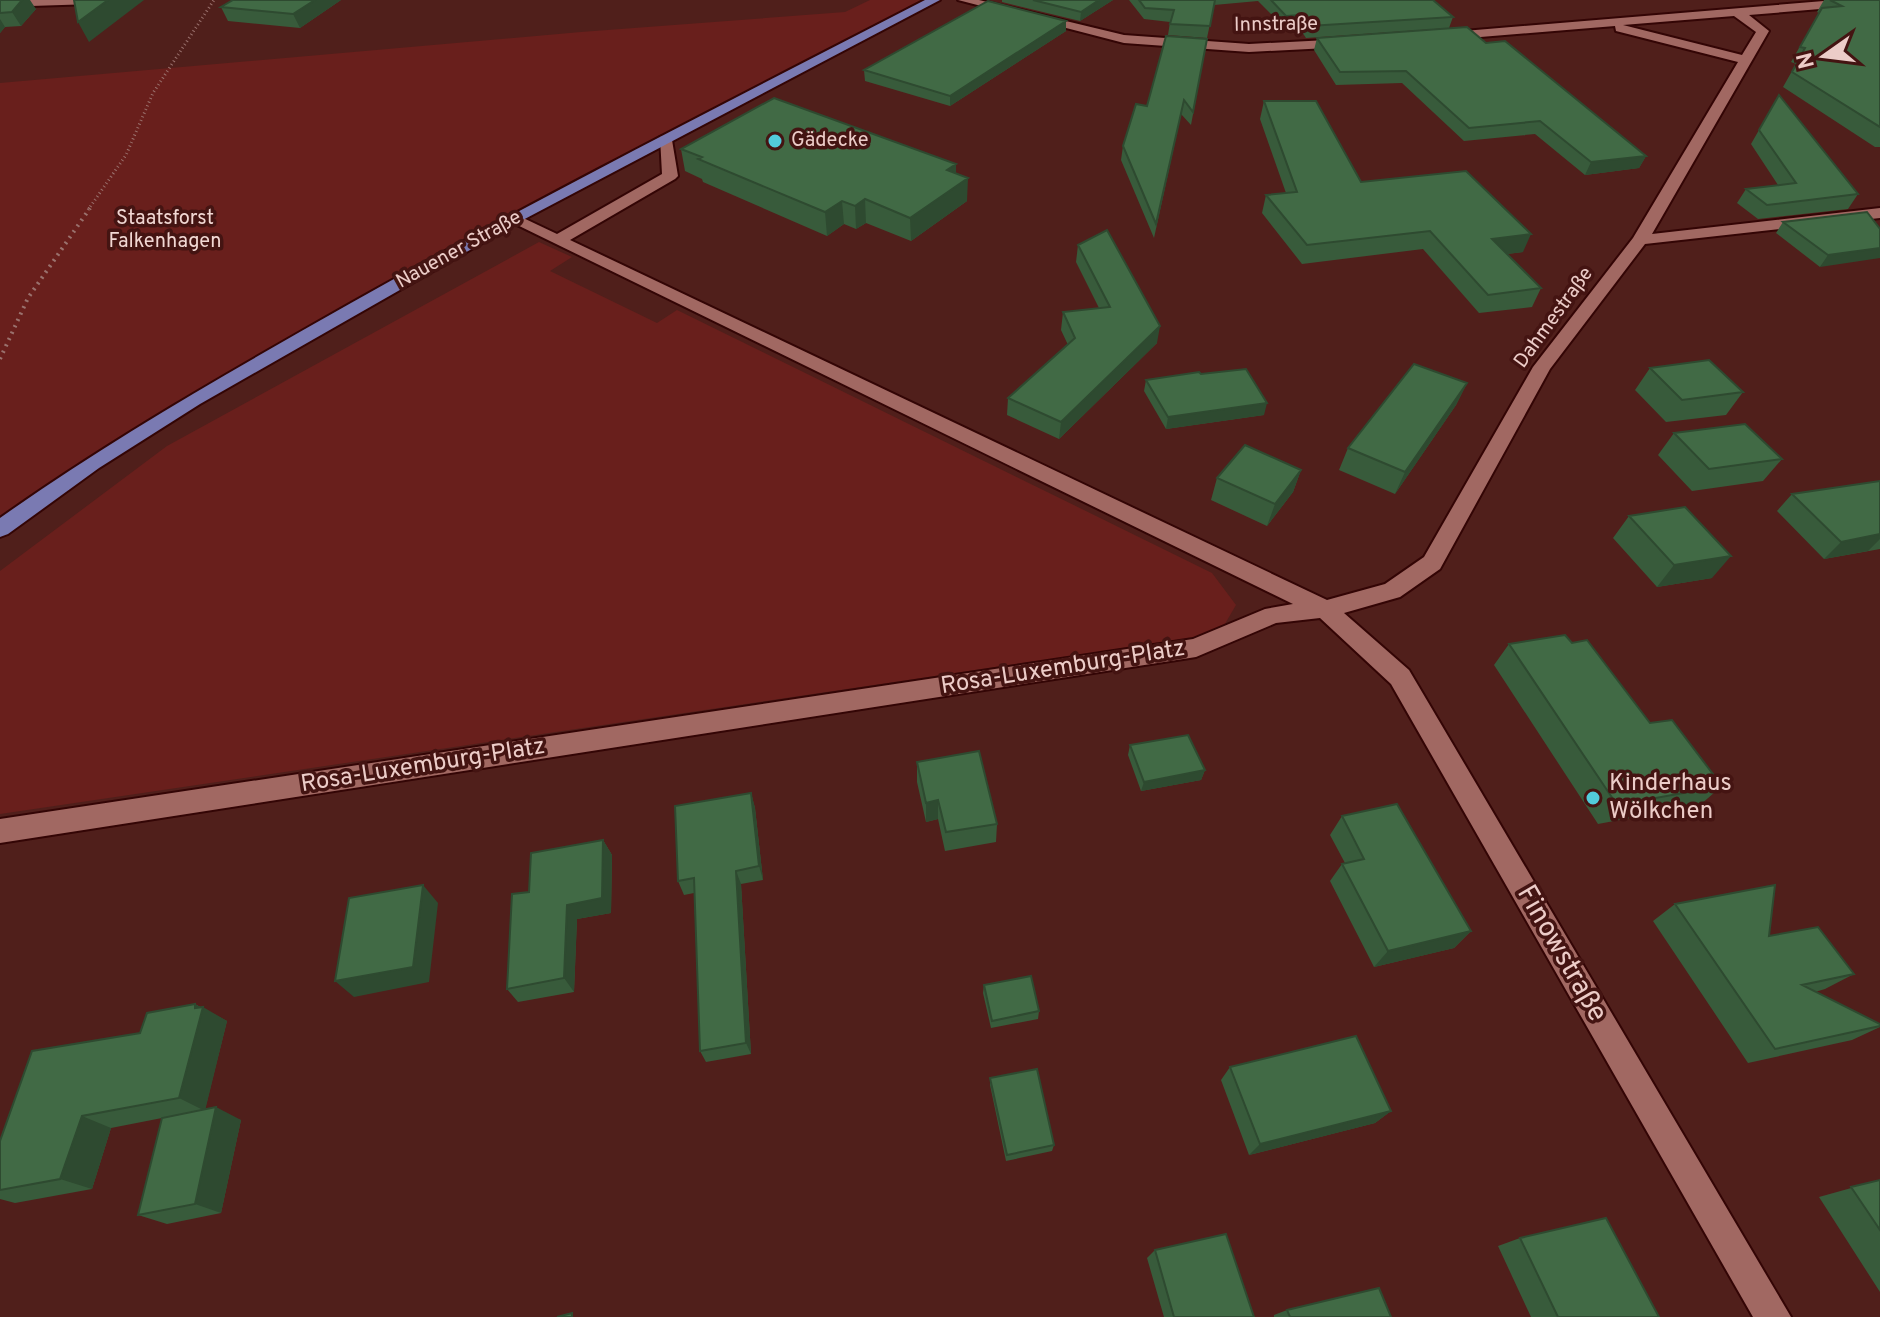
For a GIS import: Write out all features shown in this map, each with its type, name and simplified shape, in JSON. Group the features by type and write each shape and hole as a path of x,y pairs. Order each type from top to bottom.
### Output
{"main road":[{"name":"Nauener Straße","path":"0,529 92,463 193,400 513,219 934,0"}],"street":[{"path":"0,3 93,0"},
{"name":"Innstraße","path":"964,0 1124,39 1249,48 1363,42"},
{"path":"1436,37 1880,0"},
{"name":"Dahmestraße","path":"1325,609 1392,591 1432,563 1542,367 1640,240 1763,31 1736,11"},
{"path":"1600,23 1745,60"},
{"path":"558,240 670,176 665,140"},
{"path":"1640,240 1880,213"},
{"path":"513,219 1325,609"},
{"name":"Rosa-Luxemburg-Platz","path":"0,831 1196,648 1273,615 1325,609"},
{"name":"Finowstraße","path":"1325,609 1400,677 1773,1317"}],"path":[{"path":"0,359 28,298 126,155 153,93 214,0"}],"green space":[{"name":"Staatsforst Falkenhagen","path":"870,0 934,0 513,219 193,400 0,529 0,83 845,12"},
{"path":"539,242 572,257 550,271 657,323 677,310 1212,573 1236,605 1219,634 0,814 0,571 167,446"}],"building":[{"path":"0,0 22,0 12,12 0,13"},
{"path":"74,0 108,0 78,22"},
{"path":"233,0 315,0 293,14 221,7"},
{"path":"1033,0 1099,0 1081,12"},
{"path":"1139,0 1215,0 1210,26 1170,24 1174,10 1145,8"},
{"path":"1271,0 1433,0 1453,17 1309,26 1301,15 1286,16"},
{"path":"1830,0 1880,0 1880,127 1792,72 1805,48 1800,47 1822,8 1842,6"},
{"path":"988,1 1066,21 950,96 864,70"},
{"path":"1467,27 1486,43 1505,41 1646,156 1591,162 1540,121 1469,128 1406,71 1340,72 1317,38"},
{"path":"1166,36 1207,39 1193,112 1184,100 1156,224 1123,146 1136,104 1147,106"},
{"path":"1779,95 1858,194 1767,205 1746,189 1796,183 1759,130"},
{"path":"774,98 956,164 947,170 968,178 910,218 865,199 855,206 842,201 825,212 681,149"},
{"path":"1264,101 1316,101 1361,182 1466,171 1531,234 1492,239 1541,288 1488,295 1430,231 1307,245 1266,195 1297,192"},
{"path":"1867,212 1880,229 1880,248 1828,255 1783,222"},
{"path":"1107,230 1160,326 1061,422 1008,398 1075,338 1063,312 1110,307 1078,245"},
{"path":"1709,360 1743,392 1682,400 1650,368"},
{"path":"1414,364 1467,383 1405,472 1348,448"},
{"path":"1246,369 1267,403 1168,417 1146,380 1199,372"},
{"path":"1745,424 1782,459 1709,469 1674,433"},
{"path":"1245,445 1301,470 1275,504 1217,478"},
{"path":"1880,481 1880,534 1841,542 1792,494"},
{"path":"1685,507 1731,556 1674,565 1629,516"},
{"path":"1565,635 1572,643 1587,640 1650,723 1672,720 1722,786 1617,805 1509,644"},
{"path":"1188,735 1205,770 1144,782 1130,745"},
{"path":"979,751 997,824 946,832 938,800 926,803 917,762"},
{"path":"751,793 759,866 736,871 746,1043 700,1051 694,878 678,881 675,806"},
{"path":"1397,804 1471,931 1388,951 1342,864 1364,859 1342,816"},
{"path":"603,840 602,898 567,905 564,978 507,989 512,894 529,892 531,853"},
{"path":"423,885 413,967 335,981 349,898"},
{"path":"1775,885 1769,936 1818,927 1854,974 1802,985 1880,1026 1775,1049 1675,904"},
{"path":"1031,976 1039,1011 992,1021 984,985"},
{"path":"195,1004 195,1008 203,1007 179,1098 82,1116 60,1179 0,1190 0,1141 32,1051 140,1033 147,1013"},
{"path":"1356,1036 1391,1111 1260,1144 1230,1067"},
{"path":"1037,1069 1054,1145 1007,1155 990,1078"},
{"path":"216,1107 195,1204 138,1215 162,1118"},
{"path":"1880,1180 1880,1230 1851,1187"},
{"path":"1606,1218 1659,1317 1558,1317 1520,1238"},
{"path":"1226,1234 1254,1317 1174,1317 1155,1250"},
{"path":"1379,1288 1391,1317 1290,1317 1287,1310"}],"place":[{"name":"Gädecke","path":"775,141"},
{"name":"Kinderhaus Wölkchen","path":"1593,798"}]}
